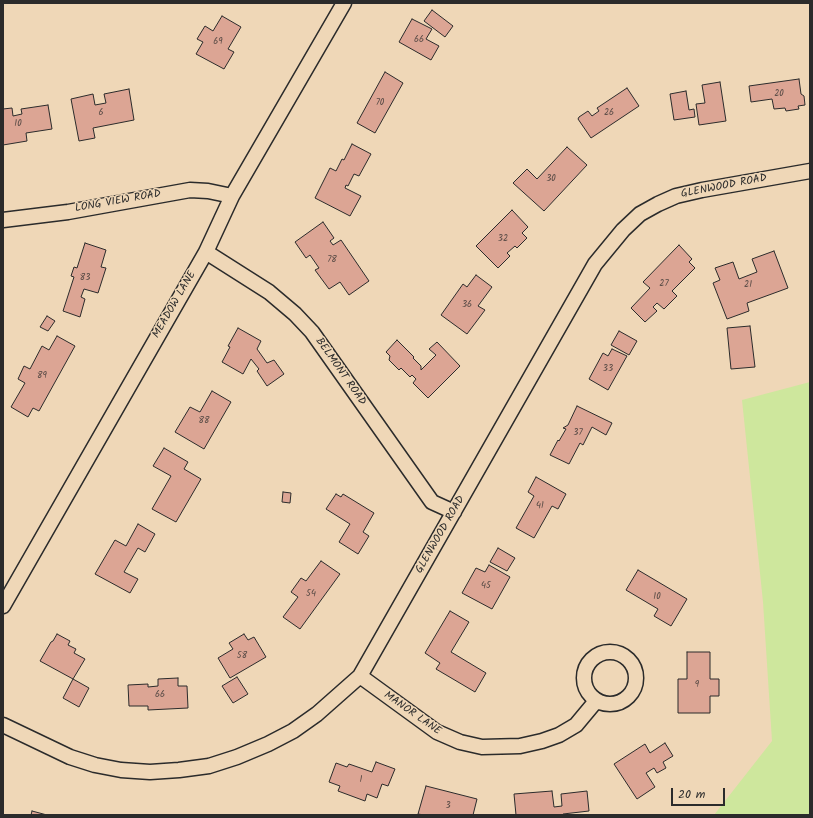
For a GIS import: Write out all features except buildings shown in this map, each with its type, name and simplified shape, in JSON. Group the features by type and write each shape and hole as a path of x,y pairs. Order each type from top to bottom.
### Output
{"street":[{"name":"MEADOW LANE","path":"3,606 7,590 206,252 232,196 344,3"},
{"name":"GLENWOOD ROAD","path":"3,725 70,757 95,765 121,770 150,772 208,766 237,757 268,744 293,731 317,714 360,676 595,264 622,230 640,214 676,196 810,171"},
{"name":"LONG VIEW ROAD","path":"3,220 68,212 190,190 208,191 232,196"},
{"name":"BELMONT ROAD","path":"206,252 269,292 295,314 312,332 432,502 454,512"},
{"name":"MANOR LANE","path":"360,676 437,732 460,742 482,747 520,746 542,742 559,735 576,725 596,701"}],"green space":[{"path":"810,382 810,815 714,815 772,741 763,602 742,400"}]}
